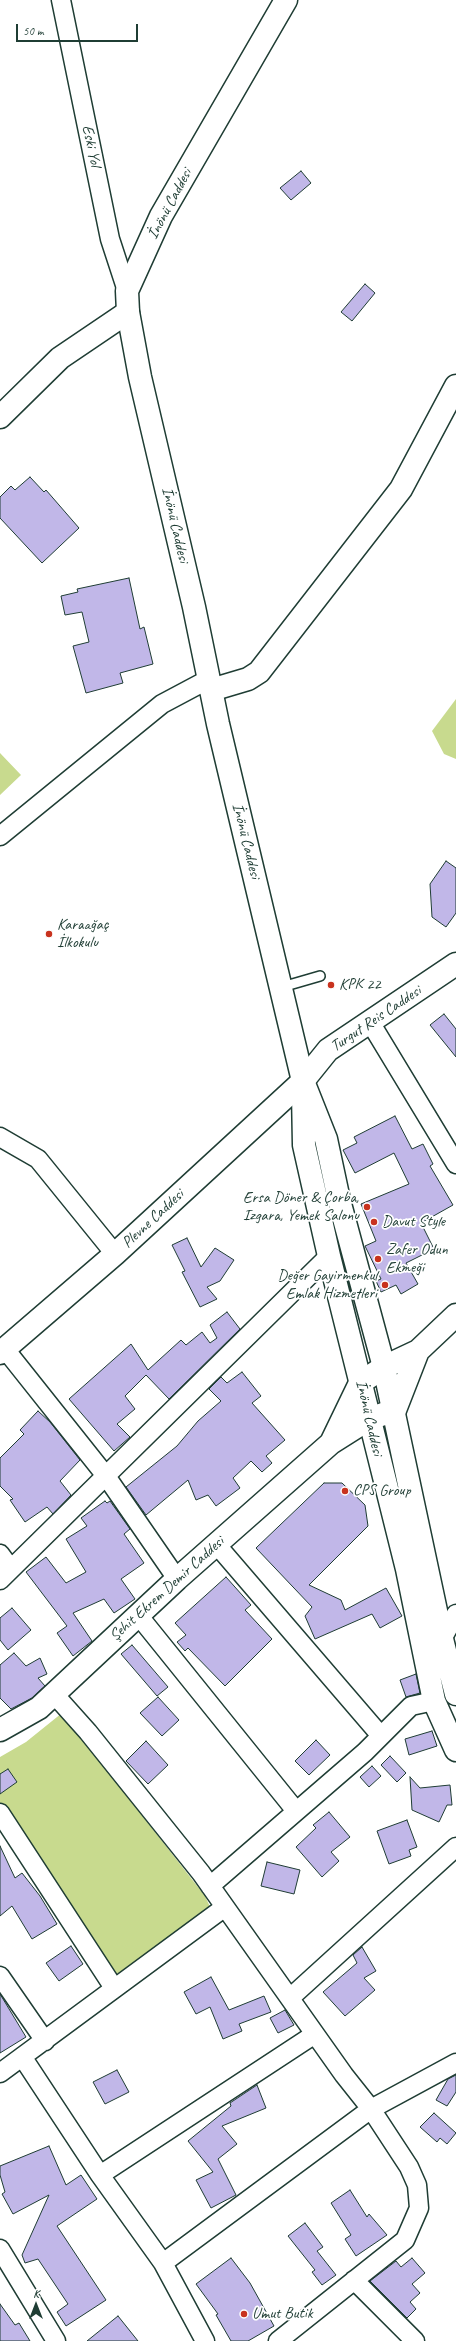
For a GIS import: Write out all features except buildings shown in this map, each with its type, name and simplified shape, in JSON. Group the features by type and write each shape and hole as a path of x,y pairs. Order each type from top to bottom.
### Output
{"main road":[{"name":"İnönü Caddesi","path":"286,0 161,216 127,291 128,312 140,377 210,685 303,1081 326,1139 339,1200 384,1368 442,1639 456,1694"},
{"path":"0,417 60,358 128,312"},
{"path":"210,685 248,679 259,672 401,489 456,386"},
{"name":"Turgut Reis Caddesi","path":"303,1081 328,1050 456,964"},
{"name":"İnönü Caddesi","path":"303,1081 304,1145 329,1256 407,1569 434,1701 456,1750"},
{"name":"Plevne Caddesi","path":"3,1351 115,1254 303,1081"},
{"path":"331,1443 360,1383 384,1368 418,1351 456,1315"},
{"path":"331,1443 369,1419 394,1410 418,1351"},
{"name":"Şehit Ekrem Demir Caddesi","path":"0,1730 39,1708 177,1579 331,1443"}],"street":[{"name":"Eski Yol","path":"61,0 110,239 127,291"},
{"path":"0,836 162,704 210,685"},
{"path":"370,1022 456,1164"},
{"path":"0,1137 38,1159 115,1254"},
{"path":"0,1554 6,1575 329,1256"},
{"path":"3,1351 106,1476 177,1579"},
{"path":"216,1544 381,1736"},
{"path":"442,1639 456,1614"},
{"path":"138,1615 296,1811"},
{"path":"54,1694 88,1732 210,1886 315,2034 371,2109 409,2166 417,2185 419,2208 404,2240 278,2341"},
{"path":"210,1886 381,1736 411,1706 434,1701"},
{"path":"0,1813 114,1988"},
{"path":"290,1998 456,1846"},
{"path":"0,2073 23,2058 114,1988 225,1907"},
{"path":"0,1976 45,2041"},
{"path":"100,2175 315,2034"},
{"path":"23,2058 100,2175 163,2263 205,2341"},
{"path":"163,2263 371,2109 456,2063"},
{"path":"0,2249 56,2341"},
{"path":"354,2280 415,2341"}],"lane":[{"path":"282,987 320,976"}],"green space":[{"path":"456,699 456,759 444,754 432,731"},
{"path":"0,753 21,775 0,795"},
{"path":"62,1713 205,1896 211,1909 124,1973 112,1973 0,1805 0,1757 26,1742"}],"place":[{"name":"Karaağaç İlkokulu","path":"49,934"},
{"name":"KPK 22","path":"331,985"},
{"name":"Ersa Döner & Çorba, Izgara, Yemek Salonu","path":"367,1207"},
{"name":"Davut Style","path":"374,1222"},
{"name":"Zafer Odun Ekmeği","path":"378,1259"},
{"name":"Değer Gayirmenkul Emlak Hizmetleri","path":"385,1285"},
{"name":"CPS Group","path":"345,1491"},
{"name":"Umut Butik","path":"244,2314"}]}
